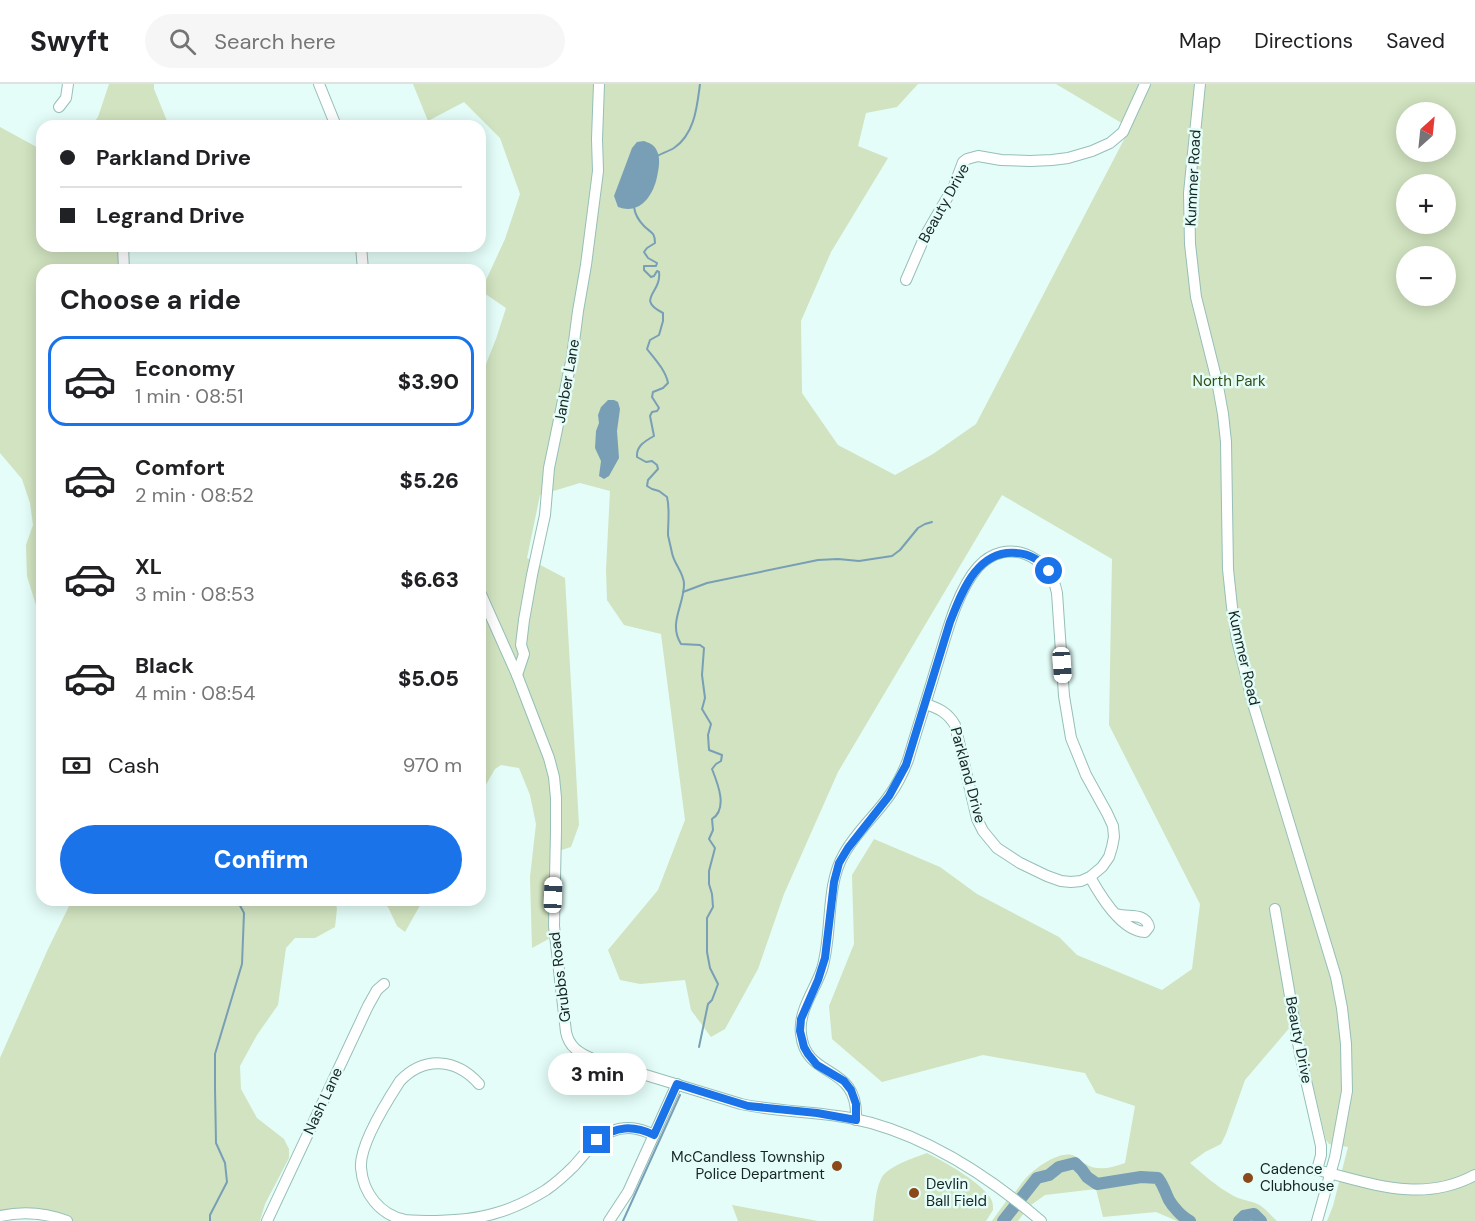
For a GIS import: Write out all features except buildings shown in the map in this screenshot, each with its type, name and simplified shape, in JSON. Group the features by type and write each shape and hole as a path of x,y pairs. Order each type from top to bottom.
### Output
{"street":[{"path":"59,107 66,98 68,84"},
{"path":"319,84 334,120"},
{"name":"Janber Lane","path":"517,675 524,654 521,645 524,620 545,515 549,468 572,357 586,265 598,171 599,84"},
{"name":"Beauty Drive","path":"906,280 925,236 967,159 978,156 1000,160 1052,160 1092,151 1110,143 1123,132 1145,84"},
{"name":"Kummer Road","path":"1200,84 1189,193 1190,244 1196,297 1223,414 1226,442 1228,569 1237,640 1250,691 1336,978 1346,1044 1347,1091 1335,1157 1317,1221"},
{"path":"856,1120 856,1104 851,1090 844,1081 817,1065 804,1047 800,1031 801,1019 825,958 834,882 839,863 848,848 886,801 908,760 954,612 968,581 978,567 992,557 1005,552 1026,554 1042,563 1052,576 1057,593 1064,696 1071,738 1086,775 1113,826 1114,837 1111,853 1102,867 1090,877 1107,906 1116,914"},
{"name":"Grubbs Road","path":"486,605 517,675 554,777 556,807 554,926 567,1038 574,1049 593,1059 748,1106 817,1113 892,1130 931,1147 982,1176 1041,1221"},
{"name":"Parkland Drive","path":"925,704 942,710 955,725 977,819 983,831 997,848 1012,859 1056,880 1075,882 1090,877"},
{"name":"Beauty Drive","path":"1275,909 1300,1054 1321,1146 1317,1170 1330,1173"},
{"name":"Nash Lane","path":"267,1221 368,1006 377,990 384,984"},
{"path":"479,1084 464,1071 440,1063 420,1066 400,1081 367,1140 361,1160 362,1176 367,1191 384,1211 413,1221 463,1220 495,1214 522,1203 554,1184 597,1140 609,1133 623,1128 633,1128 654,1135"},
{"path":"609,1221 628,1192 677,1084"},
{"path":"1330,1173 1395,1188 1426,1190 1454,1184 1475,1175"},
{"path":"0,1216 33,1213 67,1221"}],"green space":[{"path":"109,84 154,84 167,120 96,120"},
{"name":"North Park","path":"413,84 918,84 897,107 866,113 858,146 888,158 831,252 801,321 802,393 838,445 895,475 933,454 976,424 1130,128 1056,84 1475,84 1475,1221 1327,1221 1348,1147 1329,1144 1326,1140 1297,1019 1245,1080 1221,1144 1190,1163 1235,1197 1264,1208 1277,1221 1177,1221 1156,1212 1103,1217 1096,1189 1045,1195 1031,1205 1015,1192 1030,1174 1056,1157 1072,1155 1094,1168 1109,1168 1125,1163 1135,1106 1096,1093 1085,1073 983,1055 882,1082 832,1039 829,1006 854,944 852,875 874,839 940,867 977,894 1059,937 1077,955 1162,990 1192,969 1200,904 1109,725 1112,559 1002,495 838,772 784,894 758,969 725,1029 711,1037 691,1010 685,980 640,984 620,980 608,950 658,890 685,820 661,634 624,625 607,600 606,570 610,491 580,483 540,495 527,558 565,578 579,825 571,847 555,852 554,936 532,948 530,877 536,824 530,795 519,768 501,765 495,769 486,785 486,364 506,308 486,294 486,280 505,239 520,194 500,138 486,124 486,120 482,120 464,102 428,120"},
{"path":"0,127 36,147 36,252 123,252 124,264 36,264 36,605 27,576 26,545 33,525 30,503 22,479 0,453"},
{"path":"69,906 336,906 335,927 315,938 295,938 286,948 278,1005 257,1035 240,1066 241,1089 257,1118 284,1139 289,1149 289,1158 265,1204 260,1221 67,1221 0,1216 0,1058"},
{"path":"386,906 420,906 405,932 397,926"},
{"path":"927,1153 963,1174 988,1194 993,1210 986,1221 873,1221 878,1189 884,1174 901,1163"},
{"path":"1007,1200 1024,1213 1018,1221 992,1221"},
{"path":"732,1205 818,1221 738,1221"}],"water":[{"path":"644,141 654,146 659,155 655,184 649,197 639,206 626,209 618,207 614,196 632,148 637,142"},
{"path":"608,400 618,402 620,409 617,431 619,458 609,476 604,479 599,476 601,461 595,448 598,415 601,407"}],"waterway":[{"path":"657,156 674,148 691,127 700,84"},
{"path":"634,207 639,220 655,239 655,243 644,252 648,258 657,263 656,266 644,266 644,270 651,277 657,271 659,272 659,279 650,299 651,304 663,313 663,321 659,335 650,340 647,349 663,370 668,383 653,392 652,397 659,408 650,416 654,436 644,442 637,457 646,462 652,461 657,465 658,469 648,480 647,486 667,497 668,535 673,557 684,584 676,622 677,636 681,644 700,645 704,648 702,675 705,698 702,709 711,724 708,735 709,750 722,755 721,761 712,769 721,803 717,815 712,819 713,830 709,839 715,848 709,871 713,907 707,918 707,952 710,968 718,984 708,1004 699,1047"},
{"path":"683,592 707,583 818,560 859,561 892,556 918,528 932,522"},
{"path":"210,1221 210,1215 227,1182 225,1163 216,1143 215,1054 242,964 244,913 240,906"},
{"path":"623,1221 680,1095"},
{"path":"1003,1221 1037,1178 1049,1175 1059,1167 1075,1163 1087,1177 1097,1184 1141,1177 1158,1178 1173,1206 1190,1221"},
{"path":"1239,1221 1244,1216 1254,1214 1261,1221"}],"place":[{"name":"McCandless Township Police Department","path":"837,1166"},
{"name":"Cadence Clubhouse","path":"1248,1178"},
{"name":"Devlin Ball Field","path":"914,1193"}],"route":[{"path":"597,1140 619,1129 628,1128 639,1129 654,1135 677,1084 748,1106 817,1113 856,1120 856,1104 851,1090 839,1077 812,1059 804,1047 800,1031 801,1019 825,958 837,870 848,848 889,796 906,765 950,622 972,575 987,559 1005,552 1031,556 1049,571"}]}
